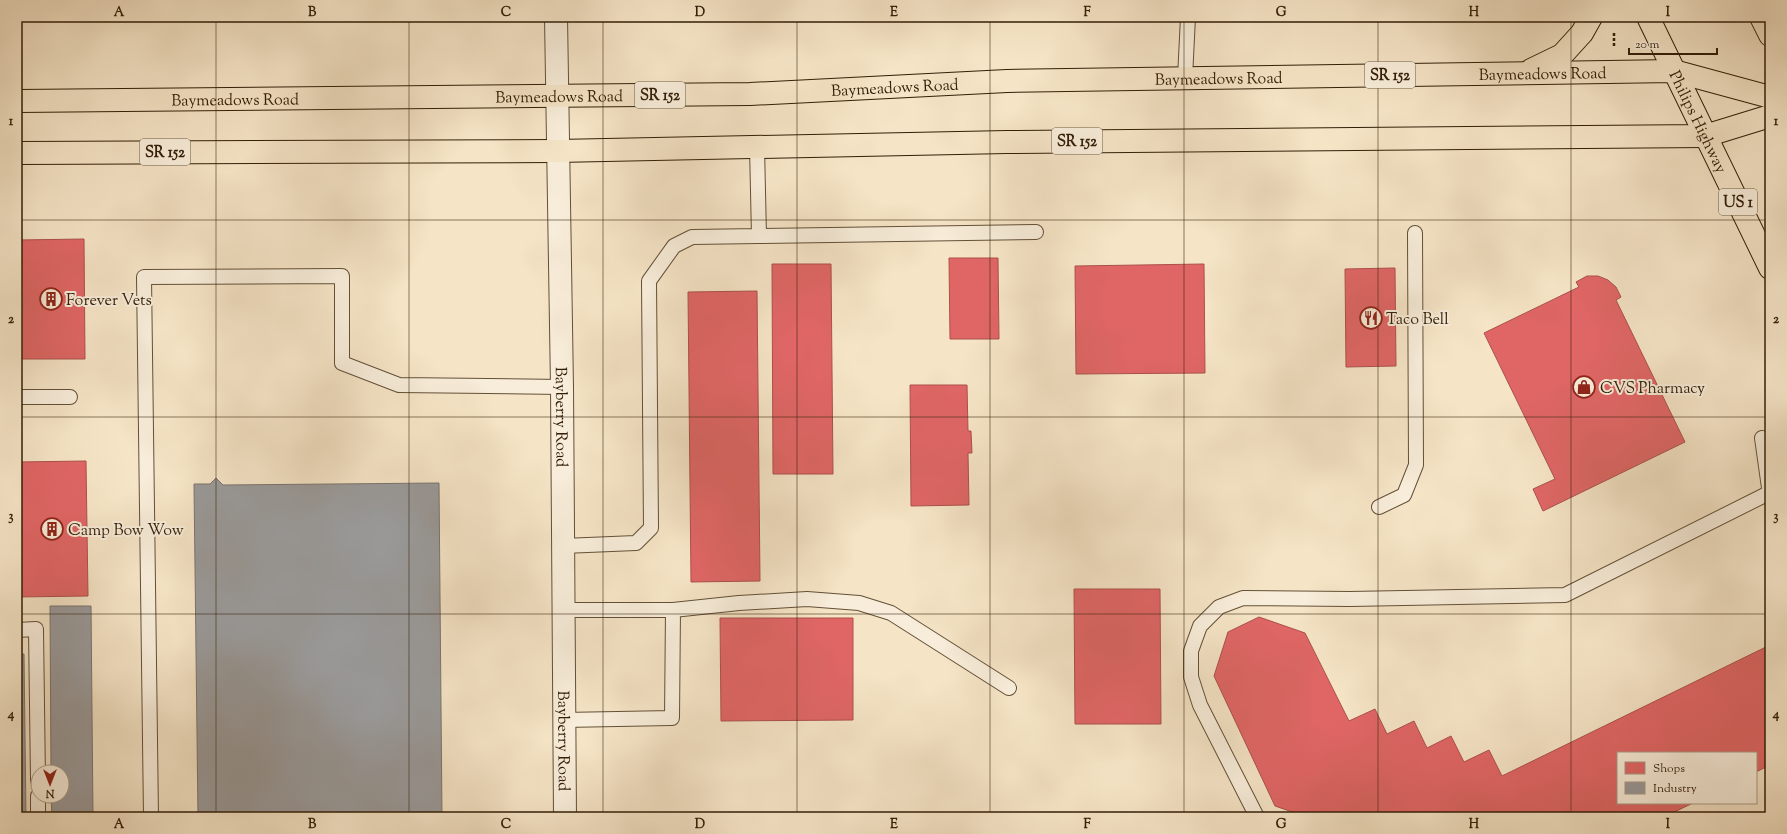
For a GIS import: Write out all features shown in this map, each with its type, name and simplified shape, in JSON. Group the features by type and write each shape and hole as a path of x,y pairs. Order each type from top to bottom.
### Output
{"main road":[{"path":"1524,73 1562,55 1582,33 1590,17"},
{"name":"Philips Highway","path":"1648,17 1770,268"},
{"path":"1761,17 1770,35"},
{"name":"Baymeadows Road","path":"17,101 750,94 1008,81 1674,71 1770,97"},
{"name":"SR 152","path":"17,153 557,151 1007,142 1705,136 1770,116"}],"street":[{"name":"Bayberry Road","path":"556,17 556,95 562,387 562,610 565,817"}],"lane":[{"path":"1185,78 1188,17"},
{"path":"758,147 759,236"},
{"path":"563,546 636,543 651,528 649,280 674,246 692,237 1036,232"},
{"path":"1379,507 1404,495 1416,465 1415,233"},
{"path":"151,817 144,277 342,276 342,363 399,385 562,387"},
{"path":"17,397 70,397"},
{"path":"1257,817 1200,705 1191,677 1191,651 1200,626 1219,607 1243,598 1350,599 1564,595 1770,494 1762,438"},
{"path":"562,610 673,610 739,603 807,599 859,603 891,612 1009,688"},
{"path":"563,720 672,718 673,610"},
{"path":"17,630 36,629 38,764"},
{"path":"38,804 38,817"}],"path":[{"path":"1614,29 1614,47"}],"building: Shops":[{"name":"Forever Vets","path":"84,239 85,359 19,359 18,240"},
{"path":"949,258 998,258 999,339 950,339"},
{"path":"772,264 831,264 833,474 773,474"},
{"path":"1204,264 1205,373 1076,374 1075,266"},
{"name":"Taco Bell","path":"1395,268 1396,366 1346,367 1345,269"},
{"name":"CVS Pharmacy","path":"1587,276 1598,276 1608,280 1616,287 1621,297 1616,300 1685,442 1543,511 1533,489 1555,479 1484,333 1579,287 1576,282"},
{"path":"757,291 760,581 691,582 688,292"},
{"path":"910,385 967,385 968,431 971,431 972,453 968,453 969,505 911,506"},
{"name":"Camp Bow Wow","path":"86,461 88,596 17,597 17,462"},
{"path":"1074,589 1160,589 1161,724 1075,724"},
{"path":"1259,617 1305,633 1349,721 1375,709 1387,734 1414,721 1427,748 1451,736 1464,762 1489,750 1502,776 1770,645 1770,765 1757,772 1757,752 1617,752 1617,804 1691,804 1664,817 1307,817 1275,806 1214,676 1228,632"},
{"path":"720,618 853,618 853,720 721,721"}],"building: Industry":[{"path":"216,478 223,485 439,483 442,817 198,817 194,484 210,484"},
{"path":"50,606 91,606 93,817 52,817 51,804 70,804 70,764 51,764"},
{"path":"17,654 24,654 26,817 17,817"}],"place":[{"name":"Forever Vets","path":"51,299"},
{"name":"Taco Bell","path":"1371,318"},
{"name":"CVS Pharmacy","path":"1584,387"},
{"name":"Camp Bow Wow","path":"52,529"}]}
